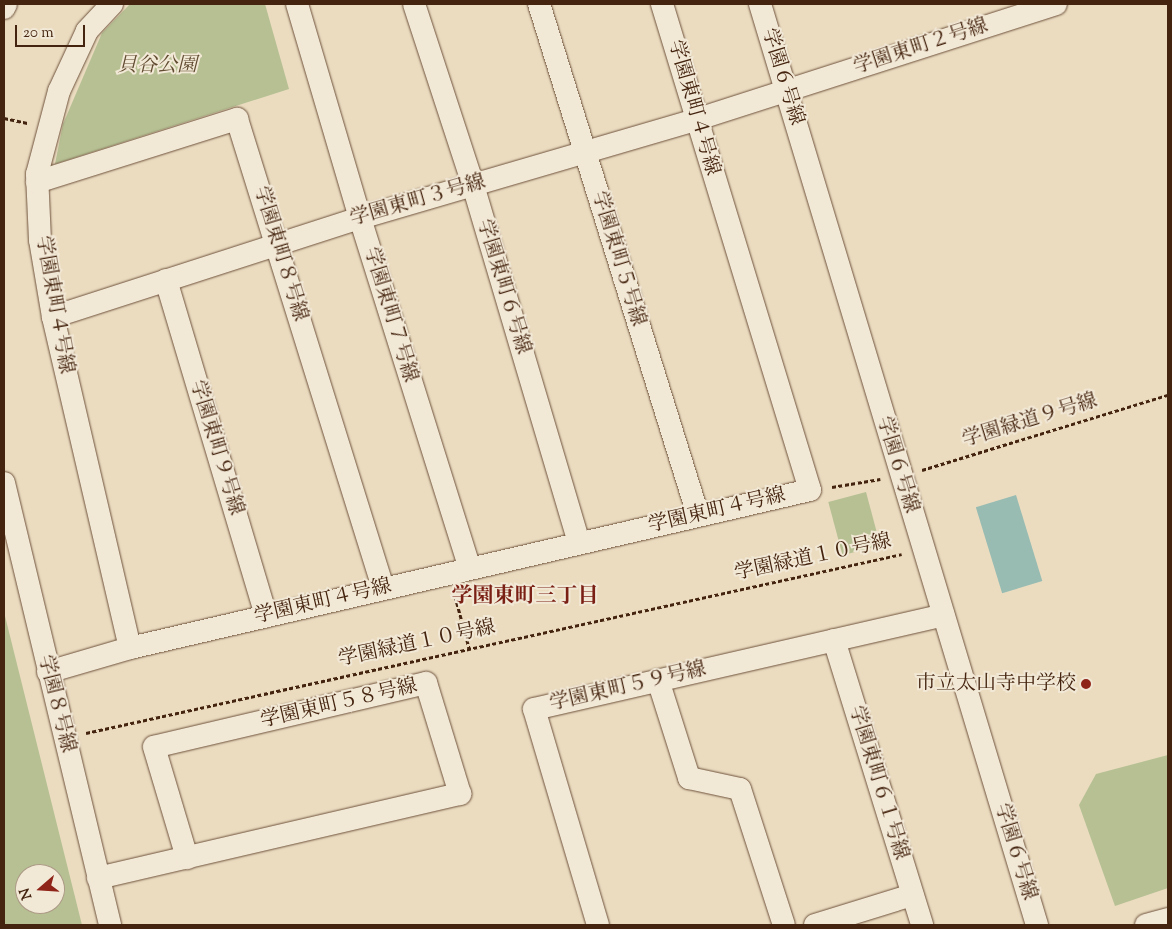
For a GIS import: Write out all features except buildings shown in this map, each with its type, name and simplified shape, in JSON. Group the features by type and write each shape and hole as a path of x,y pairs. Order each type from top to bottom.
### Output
{"street":[{"path":"4,8 6,4"},
{"name":"学園東町４号線","path":"112,4 87,31 59,91 38,182 40,240 53,317 130,648"},
{"name":"学園東町７号線","path":"297,4 360,218 459,570"},
{"name":"学園東町６号線","path":"414,4 473,185 579,543"},
{"name":"学園東町５号線","path":"538,4 698,515"},
{"name":"学園東町４号線","path":"48,672 130,648 459,570 810,490 695,120 662,4"},
{"name":"学園６号線","path":"760,4 900,476 1037,925"},
{"name":"学園東町２号線","path":"786,89 1056,4"},
{"name":"学園東町３号線","path":"53,317 360,218 695,120 786,89"},
{"name":"学園東町８号線","path":"38,182 237,120 383,588"},
{"name":"学園東町９号線","path":"166,280 266,616"},
{"name":"学園８号線","path":"4,486 110,925"},
{"name":"学園東町５９号線","path":"598,925 534,709 942,614"},
{"name":"学園東町６１号線","path":"834,640 922,925"},
{"path":"658,680 689,778 740,790 784,925"},
{"name":"学園東町５８号線","path":"98,878 187,858 460,794 426,683 154,747 187,858"},
{"path":"815,925 912,895"},
{"path":"1146,925 1168,919"}],"path":[{"name":"学園緑道９号線","path":"810,490 900,476 1168,395"},
{"name":"学園緑道１０号線","path":"64,738 923,550"},
{"path":"459,570 469,648"}],"green space":[{"name":"貝谷公園","path":"130,4 265,4 289,89 55,164 63,124 102,33"},
{"path":"866,492 880,545 843,555 828,502"},
{"path":"4,612 82,925 4,925"},
{"path":"1168,755 1168,888 1115,906 1079,805 1096,774"}],"water":[{"path":"1016,495 1042,581 1002,593 976,507"}],"place":[{"name":"市立太山寺中学校","path":"1086,684"}],"district":[{"name":"学園東町三丁目","path":"525,597"}]}
